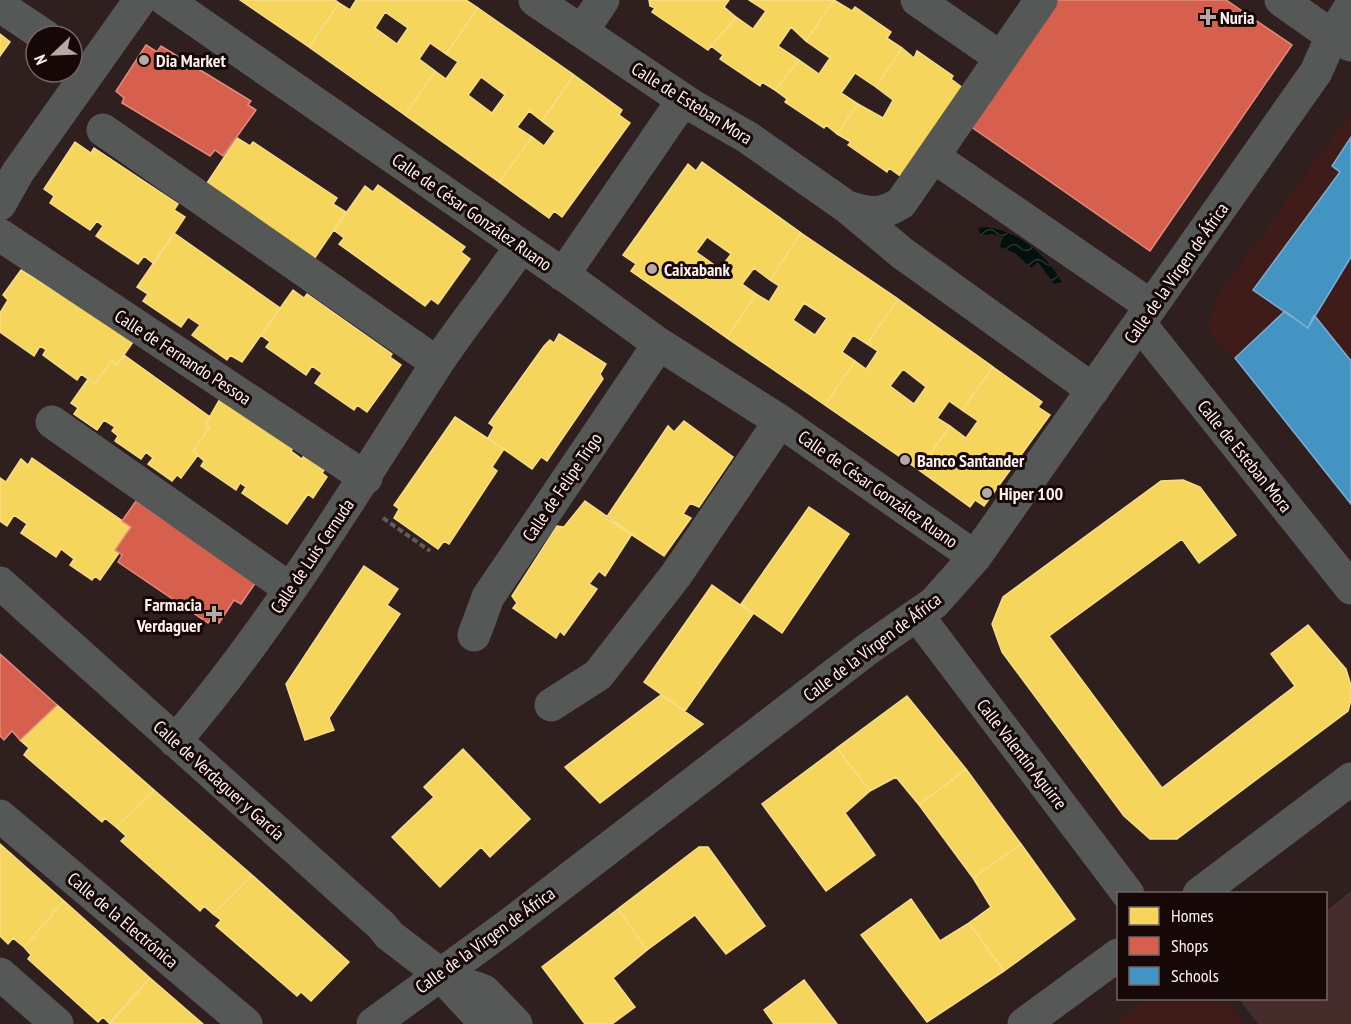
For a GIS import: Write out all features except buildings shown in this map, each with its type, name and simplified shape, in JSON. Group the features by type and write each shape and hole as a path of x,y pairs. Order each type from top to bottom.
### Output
{"street":[{"path":"84,58 140,0"},
{"name":"Calle de César González Ruano","path":"166,0 659,344 780,421 975,557"},
{"name":"Calle de Esteban Mora","path":"536,0 683,100 747,136 847,207 902,253 1093,390"},
{"path":"582,31 603,0"},
{"path":"917,0 1001,58"},
{"path":"902,253 894,235 894,220 901,203 1041,0"},
{"path":"1281,0 1342,40"},
{"path":"0,6 27,24"},
{"name":"Calle de la Virgen de África","path":"373,1024 510,924 869,648 917,615 955,582 975,557 1316,72 1342,40 1351,6"},
{"path":"0,204 69,84"},
{"path":"563,275 683,100"},
{"path":"103,130 437,363"},
{"name":"Calle de Esteban Mora","path":"934,157 1146,315 1351,588"},
{"name":"Calle de Esteban Mora","path":"847,207 868,214 882,213 901,203"},
{"name":"Calle de Fernando Pessoa","path":"0,235 366,478"},
{"name":"Calle de Luis Cernuda","path":"175,741 206,706 290,589 366,478 437,363 521,246"},
{"name":"Calle de Felipe Trigo","path":"474,635 488,597 659,344"},
{"name":"Calle de César González Ruano","path":"551,705 598,675 676,575 780,421"},
{"path":"52,422 290,589"},
{"name":"Calle de Verdaguer y García","path":"0,583 382,926 389,935 440,974 486,1024"},
{"name":"Calle Valentín Aguirre","path":"917,615 1126,892"},
{"path":"1202,892 1351,780"},
{"name":"Calle de la Electrónica","path":"0,816 246,1024"},
{"path":"1024,1024 1117,956"},
{"path":"0,974 57,1024"},
{"name":"Calle de Verdaguer y García","path":"440,974 484,991 516,1024"}],"path":[{"path":"383,518 430,550"}],"shaded area":[{"path":"1351,112 1351,504 1235,358 1228,355 1210,331 1209,318 1220,292"},
{"path":"1351,891 1351,1024 1258,1024 1240,1000 1327,1000 1327,910"},
{"path":"1145,1000 1227,1000 1245,1024 1114,1024"}],"water":[{"path":"986,227 1010,233 1030,246 1048,263 1062,282 1054,284 1038,262 1031,268 1015,253 1000,247 1003,237 992,234 981,235 978,228"}],"place":[{"name":"Nuria","path":"1208,17"},
{"name":"Dia Market","path":"144,60"},
{"name":"Caixabank","path":"652,269"},
{"name":"Banco Santander","path":"905,460"},
{"name":"Hiper 100","path":"987,493"},
{"name":"Farmacia Verdaguer","path":"214,614"}]}
